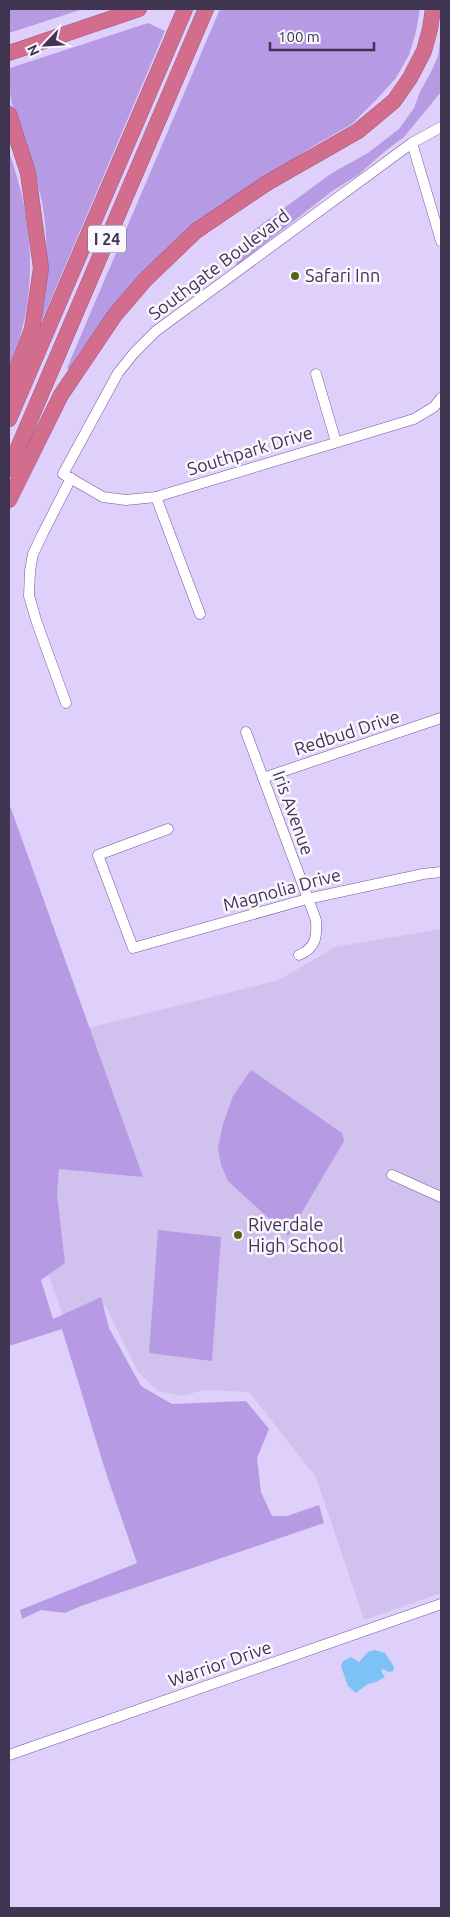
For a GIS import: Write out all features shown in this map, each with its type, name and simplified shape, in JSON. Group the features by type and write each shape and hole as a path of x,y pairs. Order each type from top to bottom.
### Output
{"highway":[{"path":"9,53 139,9"},
{"name":"I 24","path":"9,419 185,9"},
{"name":"I 24","path":"9,468 206,9"},
{"path":"9,500 61,395 115,315 145,280 196,231 267,183 358,132 394,101 410,78 424,51 433,9"},
{"path":"9,114 12,132 28,173 41,268 32,329 9,390"}],"street":[{"name":"Southgate Boulevard","path":"66,703 29,596 30,571 33,554 67,476 118,373 134,353 156,331 412,143 441,128"},
{"path":"412,143 441,241"},
{"path":"316,374 336,442"},
{"name":"Southpark Drive","path":"67,476 103,497 126,500 156,497 414,419 434,407 441,398"},
{"path":"156,497 200,614"},
{"name":"Redbud Drive","path":"263,778 441,718"},
{"name":"Iris Avenue","path":"246,732 316,920 317,935 314,944 310,949 299,955"},
{"name":"Magnolia Drive","path":"168,829 98,855 133,948 307,899 423,874 441,872"},
{"path":"392,1175 441,1197"},
{"name":"Warrior Drive","path":"9,1755 441,1604"}],"shaded area":[{"path":"9,9 83,9 9,33"},
{"path":"220,9 420,9 409,55 396,78 376,100 352,124 312,147 237,196 185,236 70,370 67,368"},
{"path":"148,23 165,31 38,330 45,278 45,228 40,193 14,113 9,81 10,68"},
{"path":"441,34 441,92 404,137 359,174 331,192 236,266 241,244 254,230 332,173 368,153 399,129 414,108 432,70 438,56"},
{"path":"9,152 24,206 30,260 29,288 25,315 19,342 9,369"},
{"path":"9,803 143,1177 59,1169 57,1194 65,1263 41,1280 53,1319 101,1297 109,1328 141,1386 172,1404 246,1401 269,1429 257,1458 261,1492 272,1516 287,1516 319,1505 324,1523 65,1613 41,1610 22,1619 20,1610 137,1563 106,1473 62,1329 9,1346"},
{"name":"Riverdale High School","path":"441,929 441,1593 364,1620 316,1477 249,1392 205,1390 181,1396 158,1391 138,1372 105,1305 65,1321 9,1165 9,1048 279,980 335,947"},
{"path":"251,1070 342,1133 344,1141 288,1236 228,1181 221,1165 218,1148 223,1124 233,1096"},
{"path":"158,1230 221,1237 212,1361 149,1353"}],"water":[{"path":"375,1650 385,1653 394,1667 393,1671 389,1672 383,1669 381,1671 385,1677 368,1684 356,1693 348,1686 341,1666 343,1661 351,1657 359,1662 368,1652"}],"place":[{"name":"Safari Inn","path":"295,276"},
{"name":"Riverdale High School","path":"238,1235"}]}
